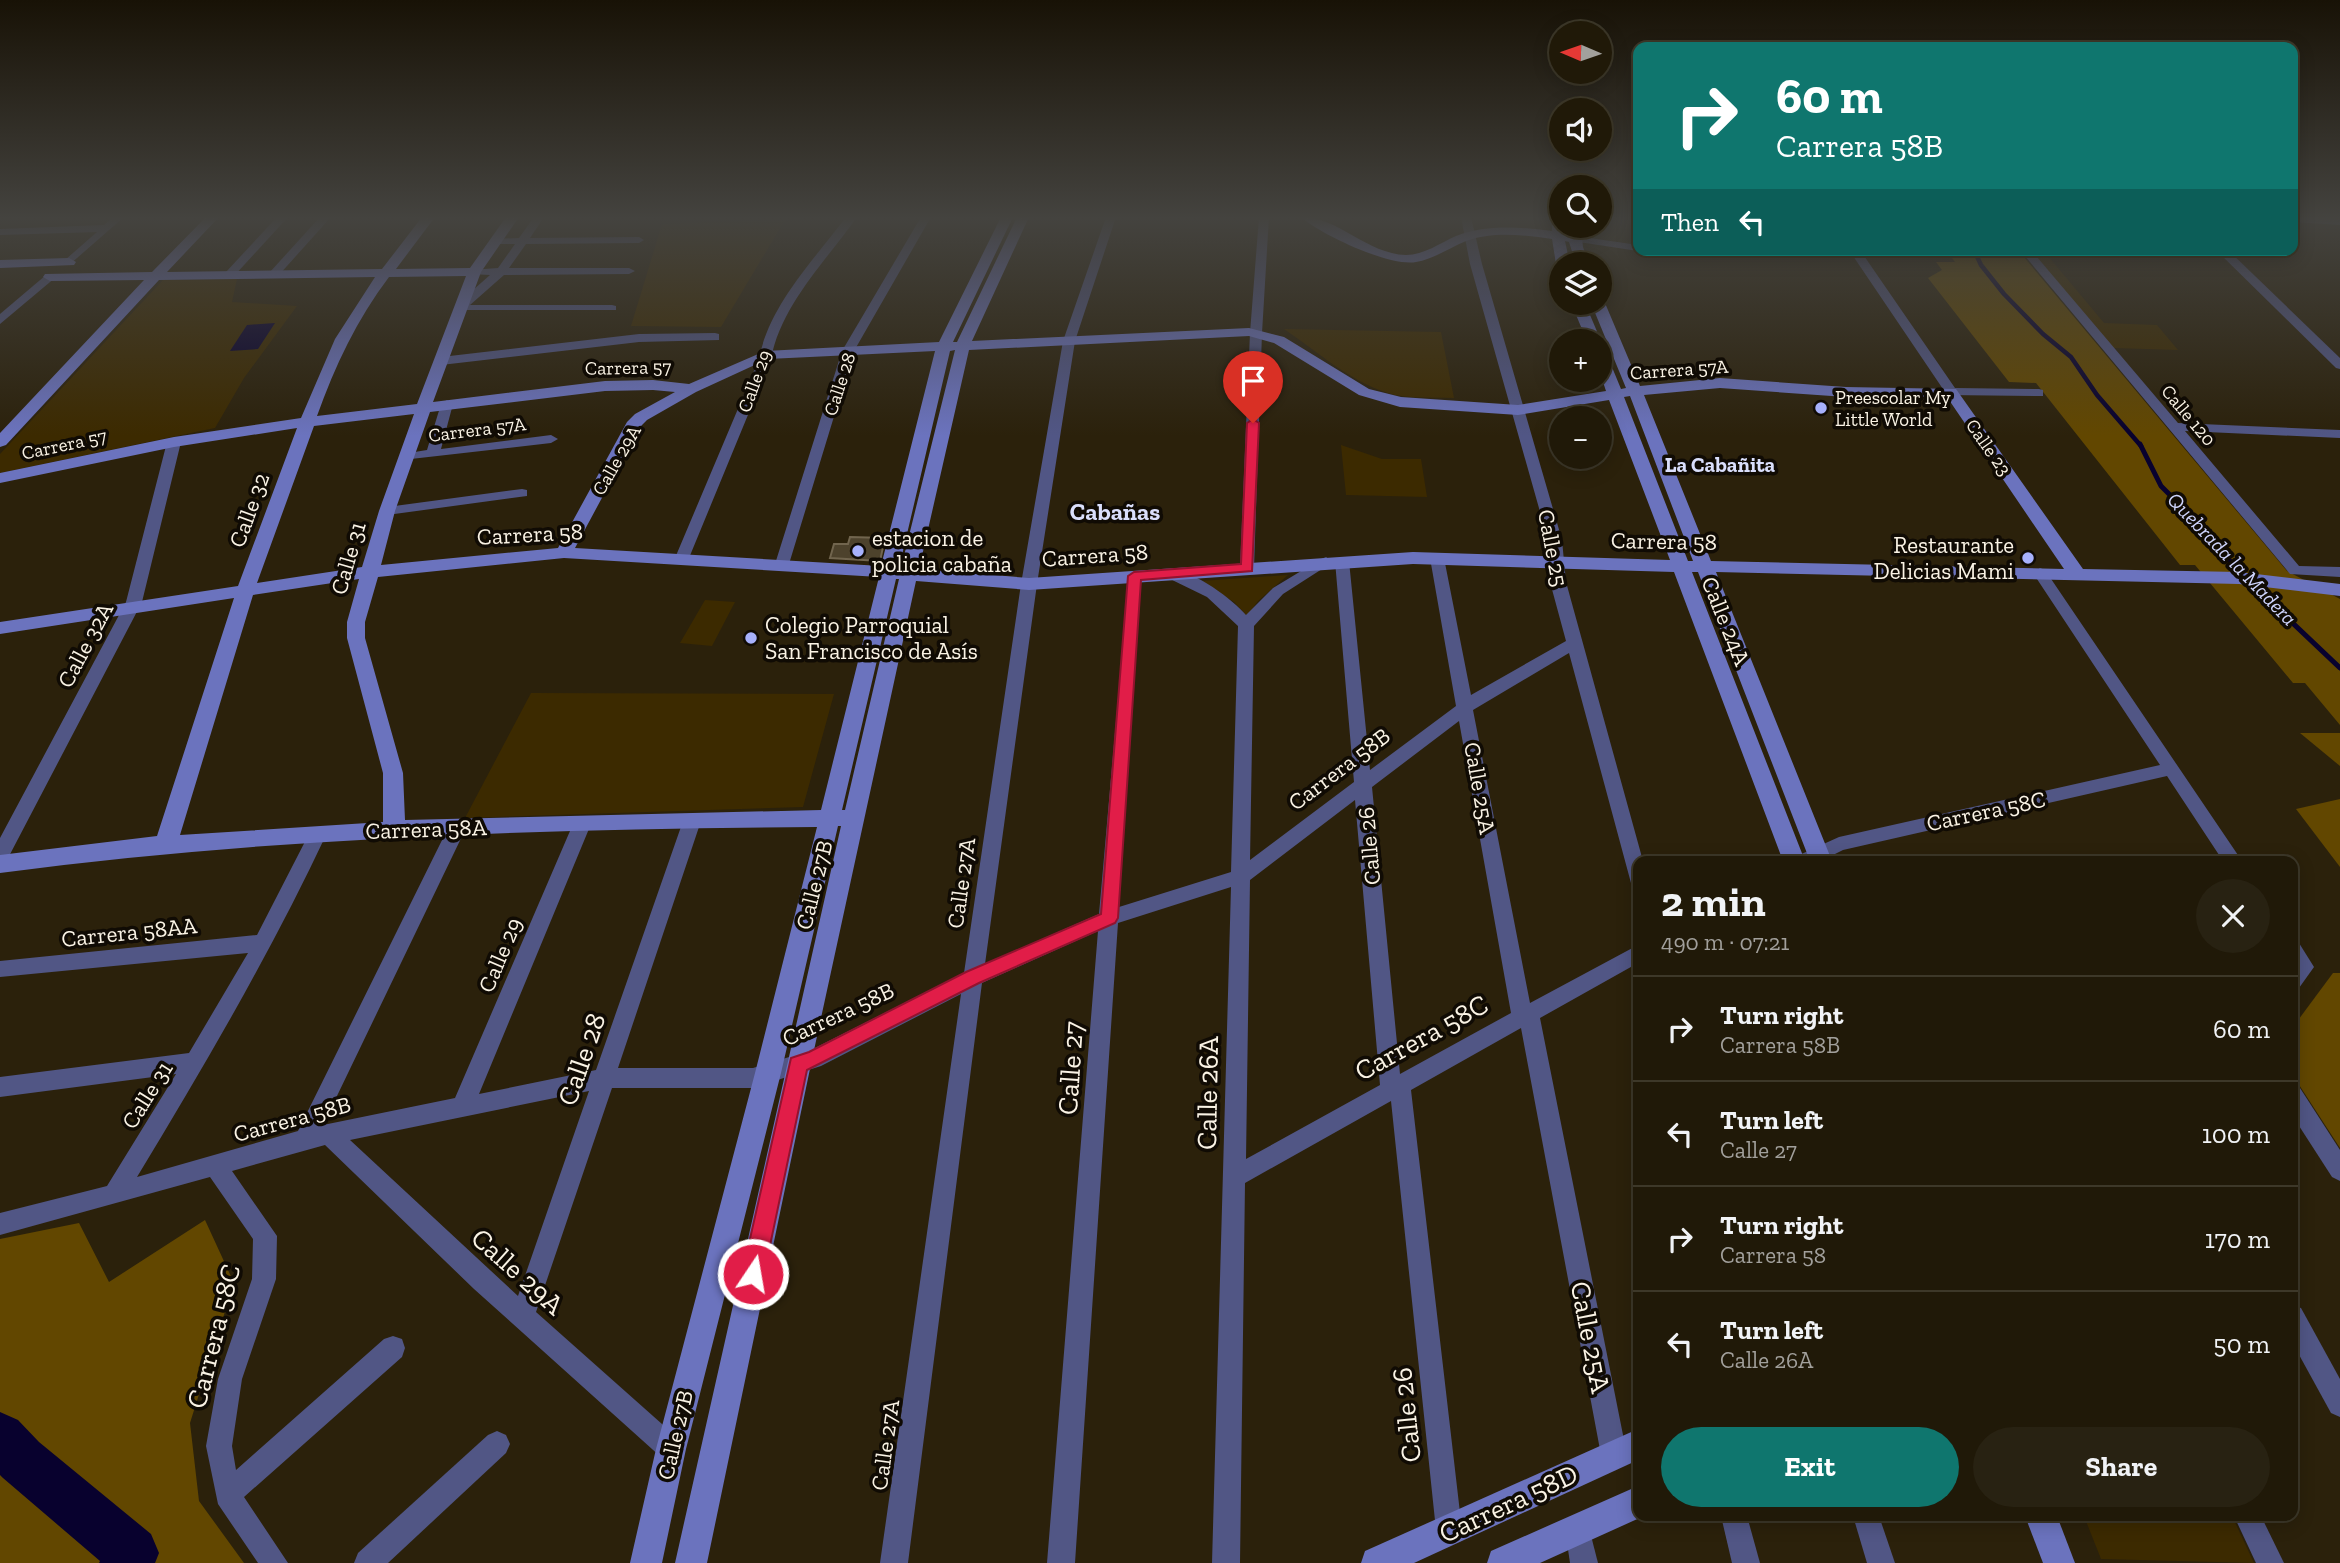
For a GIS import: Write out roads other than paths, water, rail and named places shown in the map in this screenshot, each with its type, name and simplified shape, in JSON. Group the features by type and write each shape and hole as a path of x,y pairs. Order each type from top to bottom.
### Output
{"main road":[{"path":"0,442 142,290"},
{"name":"Calle 32","path":"166,844 246,590 307,422 342,338 373,290"},
{"name":"Calle 31","path":"394,830 393,773 356,638 356,622 387,511 467,290"},
{"name":"Calle 27B","path":"691,1563 798,1064 842,818 899,574 943,348 971,290"},
{"name":"Calle 27B","path":"899,574 963,347 989,290"},
{"name":"Calle 24A","path":"1603,315 1704,566 1813,856"},
{"name":"Carrera 57","path":"0,478 174,442 307,422 605,386 653,385 691,389 765,355 1256,333"},
{"name":"Carrera 57A","path":"1256,333 1279,341 1352,386 1376,397 1400,402 1518,410 1615,393 1728,383 1846,392 1951,392"},
{"name":"Calle 24A","path":"1612,385 1792,856"},
{"name":"Calle 29A","path":"564,553 633,425 641,417 691,389"},
{"name":"Calle 23","path":"1951,392 2077,574"},
{"name":"Carrera 58","path":"0,628 369,572 564,553 782,564 1029,584 1334,562 1437,558 2200,577 2338,583"},
{"name":"Calle 27B","path":"646,1563 671,1449 768,1073 842,818"},
{"name":"Carrera 58A","path":"0,864 166,844 318,833 842,818"},
{"name":"Carrera 58D","path":"1377,1563 1626,1449"},
{"path":"1503,1563 1633,1504"},
{"path":"2043,1521 2059,1563"}],"street":[{"path":"0,320 35,290"},
{"name":"Calle 31","path":"459,308 480,290"},
{"name":"Calle 29","path":"682,558 768,342 799,290"},
{"name":"Calle 28","path":"782,564 848,351 884,290"},
{"name":"Calle 27A","path":"894,1563 972,978 1029,584 1069,341 1086,290"},
{"path":"1247,568 1259,290"},
{"name":"Calle 25","path":"1484,290 1555,540 1558,582 1633,859"},
{"name":"Calle 23","path":"1881,290 1951,392"},
{"name":"Calle 120","path":"2059,290 2295,571 2338,583"},
{"path":"2262,290 2340,365"},
{"path":"459,308 612,308"},
{"path":"440,361 639,338 715,337"},
{"name":"Carrera 57A","path":"1951,392 2039,393"},
{"path":"433,454 447,404"},
{"path":"2174,427 2340,434"},
{"name":"Carrera 57A","path":"407,457 551,439"},
{"name":"Calle 32A","path":"0,855 131,607 174,442"},
{"path":"387,511 522,494"},
{"name":"Calle 25A","path":"1437,558 1526,1015 1626,1449"},
{"path":"1171,574 1209,591 1236,612 1246,625 1278,592 1334,562"},
{"name":"Calle 26","path":"1334,562 1363,783 1395,1087 1449,1530"},
{"path":"2040,573 2230,856"},
{"name":"Calle 27","path":"1061,1563 1134,576"},
{"name":"Calle 26A","path":"1226,1563 1246,625"},
{"name":"Carrera 58B","path":"0,1224 114,1195 317,1136 463,1106 604,1078 753,1078 814,1059 972,978 1109,918 1242,876 1465,708 1503,682 1576,642"},
{"name":"Carrera 58C","path":"1818,856 1839,844 2172,769"},
{"name":"Calle 28","path":"523,1316 692,821"},
{"name":"Calle 29","path":"463,1106 582,824"},
{"path":"317,1136 457,828"},
{"name":"Calle 31","path":"114,1195 195,1062 262,943 318,833"},
{"name":"Carrera 58AA","path":"0,969 262,943"},
{"name":"Carrera 58C","path":"1234,1177 1633,956"},
{"path":"0,1087 195,1062"},
{"path":"2298,1104 2340,1170"},
{"name":"Calle 29A","path":"317,1136 671,1449"},
{"name":"Carrera 58C","path":"215,1166 265,1236 264,1279 230,1379 219,1446 227,1495 274,1563"},
{"path":"2298,1328 2340,1404"},
{"path":"227,1495 393,1348"},
{"path":"368,1563 497,1444"},
{"path":"1735,1521 1746,1563"},
{"path":"1868,1521 1881,1563"},
{"path":"2249,1521 2270,1563"},
{"path":"1578,1529 1584,1563"}],"waterway":[{"name":"Quebrada la Madera","path":"2001,290 2043,334 2071,357 2097,395 2141,446"},
{"name":"Quebrada la Madera","path":"2141,446 2161,486 2200,525 2240,573 2340,668"},
{"path":"0,1438 21,1460 132,1553 126,1563"}],"place":[{"name":"Preescolar My Little World","path":"1821,408"},
{"name":"estacion de policia cabaña","path":"858,551"},
{"name":"Restaurante Delicias Mami","path":"2028,558"},
{"name":"Colegio Parroquial San Francisco de Asís","path":"751,638"}],"district":[{"name":"La Cabañita","path":"1720,465"},
{"name":"Cabañas","path":"1115,512"}]}
